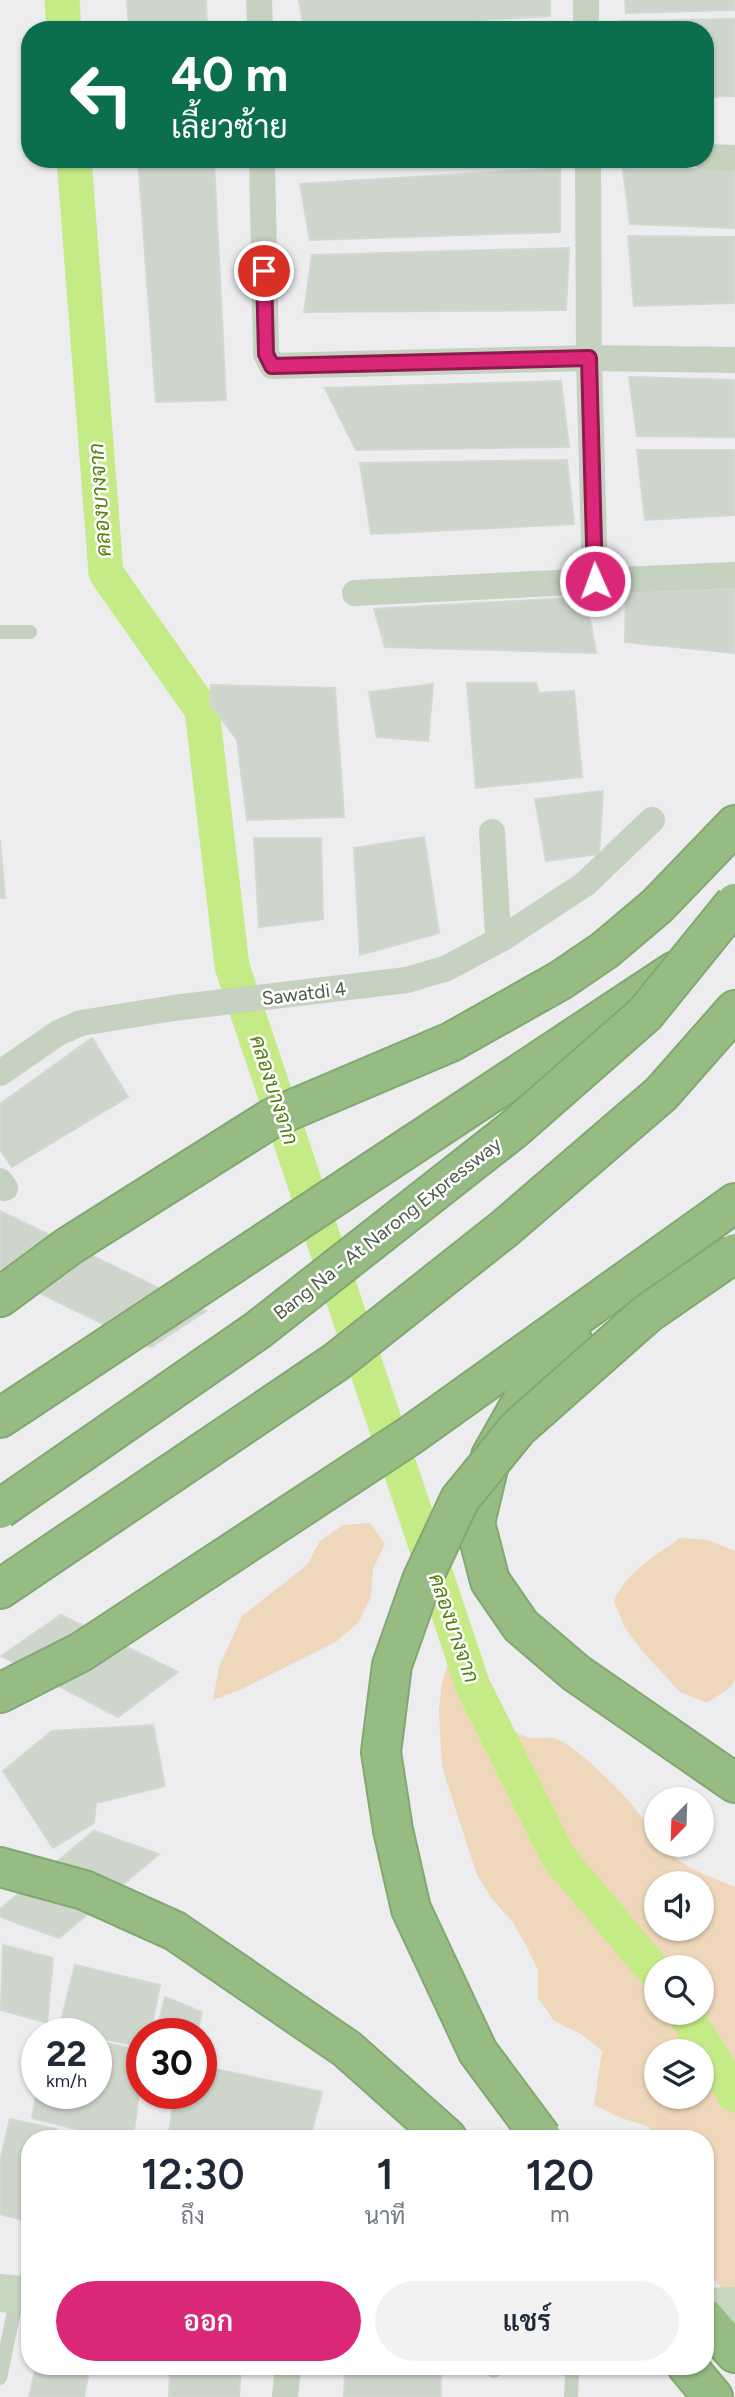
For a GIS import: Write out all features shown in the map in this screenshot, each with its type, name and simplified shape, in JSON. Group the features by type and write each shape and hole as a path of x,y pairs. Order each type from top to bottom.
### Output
{"highway":[{"path":"0,1297 69,1246 272,1118 452,1042 561,980 605,950 657,906 735,825"},
{"name":"Bang Na - At Narong Expressway","path":"0,1509 258,1330 514,1129 645,1014 735,903"},
{"path":"0,1418 735,931"},
{"path":"0,1589 336,1362 504,1229 661,1094 735,1010"},
{"path":"0,1693 81,1652 411,1435 735,1203"},
{"path":"536,2130 478,2052 411,1909 393,1830 381,1752 392,1665 422,1580 460,1499 518,1428 648,1313 735,1253"},
{"path":"735,1271 690,1271 634,1290 583,1332 534,1380 491,1456 475,1523 490,1581 521,1626 576,1673 735,1783"},
{"path":"0,1867 84,1890 175,1931 347,2049 438,2130"},
{"path":"714,2328 735,2353"},
{"path":"695,2375 713,2397"}],"street":[{"path":"259,0 260,21"},
{"path":"586,0 586,21"},
{"path":"714,157 735,158"},
{"path":"262,168 266,354 272,366 589,358 735,360"},
{"path":"588,168 589,358 595,581"},
{"path":"355,593 735,575"},
{"name":"Sawatdi 4","path":"0,1073 68,1028 81,1023 174,1008 307,993 421,976 447,968 503,938 585,884 652,820"},
{"path":"492,832 498,936 503,938"},
{"path":"714,2307 735,2306"},
{"path":"285,2397 287,2375"}],"lane":[{"path":"0,632 30,632"},
{"path":"0,2378 16,2295"},
{"path":"571,2397 572,2375"}],"shaded area":[{"path":"370,1523 385,1544 373,1569 371,1597 358,1623 337,1641 240,1690 213,1700 219,1667 242,1616 307,1565 320,1541 343,1525"},
{"path":"680,1538 708,1540 735,1551 735,1679 731,1687 707,1703 680,1692 643,1652 625,1628 614,1601 634,1573"},
{"path":"450,1657 509,1727 531,1738 559,1740 583,1757 616,1787 644,1820 644,1857 674,1857 697,1871 644,1871 644,1941 714,1941 714,1879 735,1887 735,2303 714,2280 714,2130 649,2130 649,2127 594,2105 602,2051 581,2034 554,2021 538,1998 538,1970 512,1921 492,1899 477,1875 442,1767 439,1711 442,1683"}],"building":[{"path":"127,0 206,0 207,21 128,21"},
{"path":"299,0 550,0 550,16 462,21 302,21"},
{"path":"625,0 735,0 735,10 626,13"},
{"path":"735,19 735,96 714,97 714,21 621,21"},
{"path":"139,168 214,168 226,400 156,402"},
{"path":"560,168 560,232 310,240 300,184"},
{"path":"623,169 735,169 735,228 630,224"},
{"path":"628,236 735,237 735,303 634,306"},
{"path":"569,248 566,310 304,312 312,255"},
{"path":"629,377 735,380 735,437 637,436"},
{"path":"561,381 569,447 356,450 325,388"},
{"path":"637,450 735,450 735,515 645,520"},
{"path":"567,460 574,524 371,534 360,463"},
{"path":"735,588 735,653 625,642 626,593"},
{"path":"586,597 596,653 385,647 374,609"},
{"path":"467,683 536,683 539,693 574,691 582,777 476,788"},
{"path":"433,684 428,741 377,737 369,692"},
{"path":"211,685 335,688 344,817 247,820 237,740 210,704"},
{"path":"603,791 599,854 546,861 535,799"},
{"path":"424,837 439,933 360,955 354,848"},
{"path":"254,838 321,838 323,919 259,927"},
{"path":"0,840 5,898 0,898"},
{"path":"92,1038 128,1097 12,1167 0,1150 0,1104"},
{"path":"0,1211 206,1311 151,1347 0,1274"},
{"path":"61,1615 178,1672 118,1717 1,1656"},
{"path":"153,1725 165,1786 96,1803 94,1823 53,1848 3,1771 52,1731"},
{"path":"94,1831 159,1854 59,1938 0,1917 0,1909"},
{"path":"3,1945 53,1958 47,2018 29,2018 1,2010"},
{"path":"75,1965 160,1985 153,2018 126,2018 126,2044 112,2040 112,2018 62,2018"},
{"path":"165,1997 202,2012 201,2018 160,2018"},
{"path":"112,2044 126,2048 126,2109 137,2109 134,2130 79,2130 32,2118 34,2109 112,2109"},
{"path":"217,2069 322,2092 312,2130 169,2130 173,2109 217,2109"},
{"path":"10,2119 56,2129 21,2130 21,2220 0,2214 0,2161"},
{"path":"34,2375 88,2375 84,2397 29,2397"},
{"path":"170,2375 240,2375 239,2397 169,2397"},
{"path":"345,2375 441,2375 441,2397 344,2397"}],"waterway":[{"name":"คลองบางจาก","path":"62,0 63,21"},
{"name":"คลองบางจาก","path":"75,168 106,573 202,710 232,966 473,1686 559,1858 644,1959"},
{"name":"คลองบางจาก","path":"692,2025 735,2095"}],"route":[{"path":"264,271 266,354 272,366 589,358 595,581"}]}
